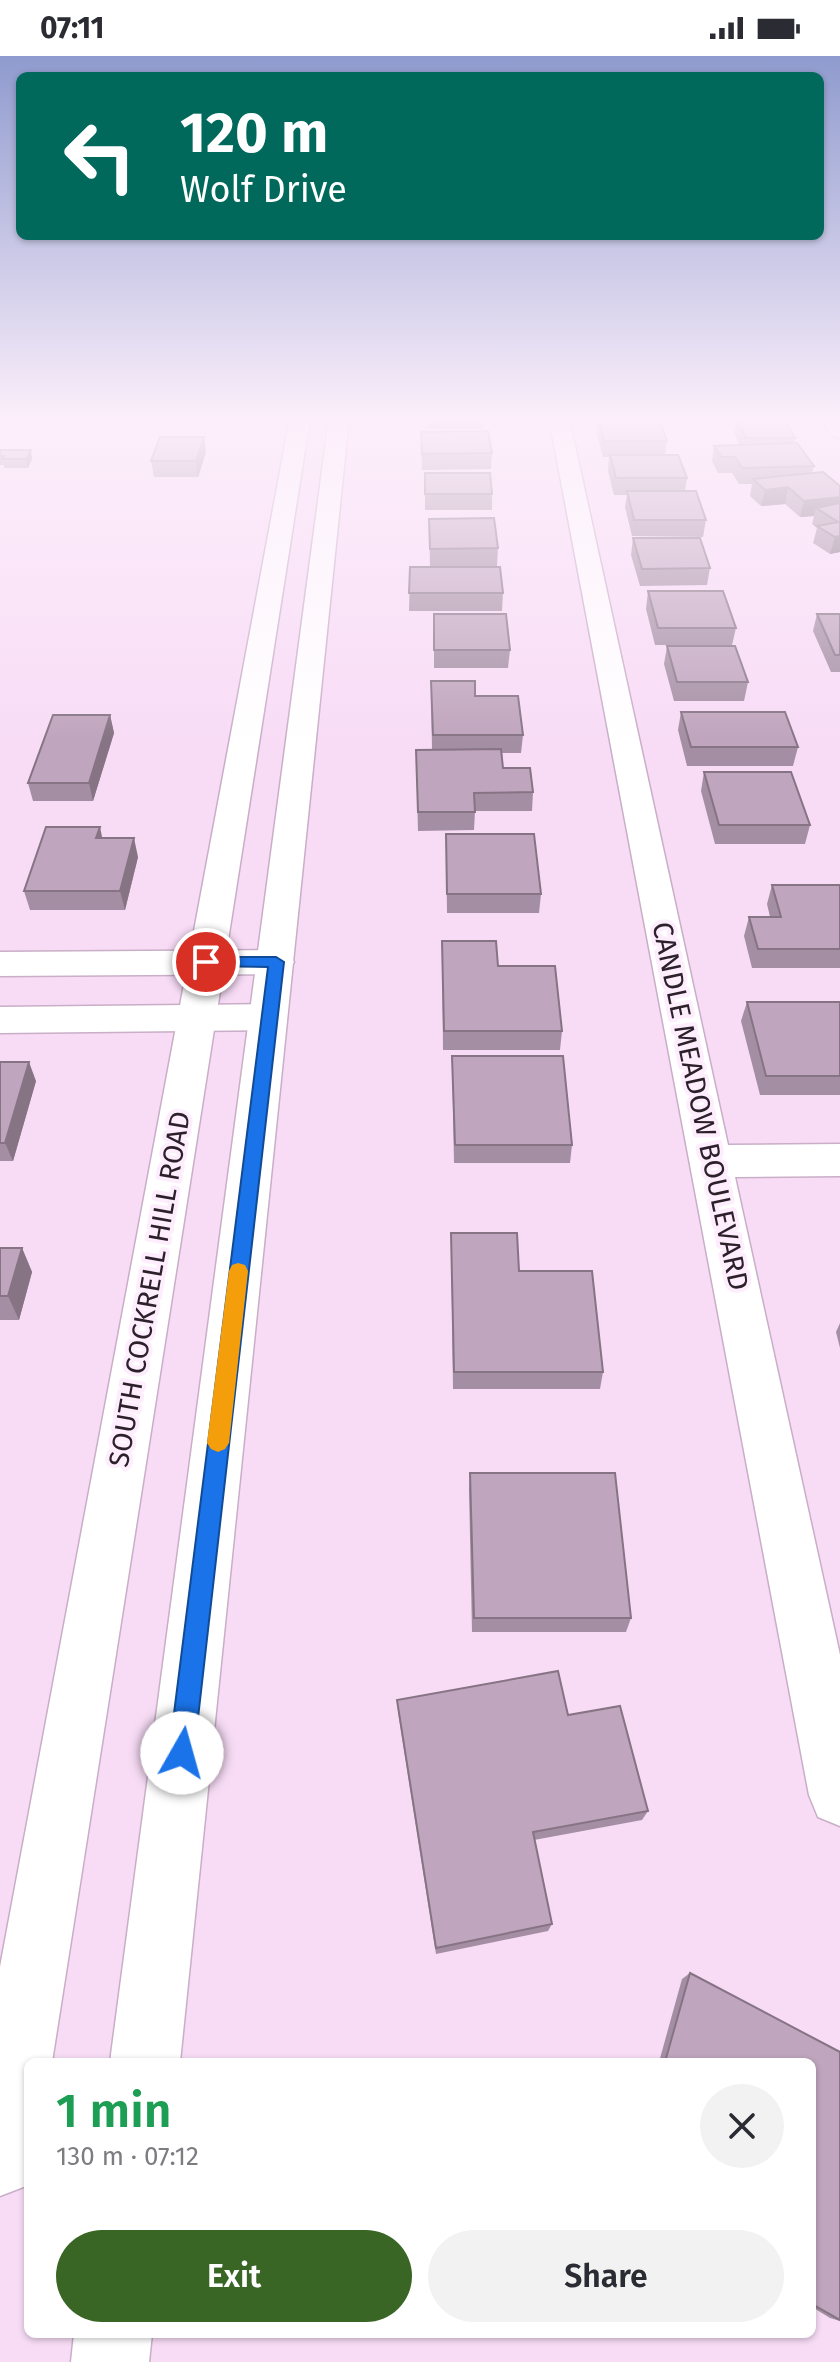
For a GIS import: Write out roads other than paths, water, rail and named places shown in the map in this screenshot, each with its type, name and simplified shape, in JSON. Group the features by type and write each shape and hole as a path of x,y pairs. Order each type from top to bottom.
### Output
{"main road":[{"name":"SOUTH COCKRELL HILL ROAD","path":"0,2160 281,526"},
{"path":"145,2058 327,526"},
{"name":"CANDLE MEADOW BOULEVARD","path":"581,526 840,1795"},
{"path":"275,563 323,563"},
{"path":"0,964 276,962"},
{"path":"0,1020 268,1017"},
{"path":"713,1161 840,1160"},
{"path":"110,2362 113,2338"}]}
